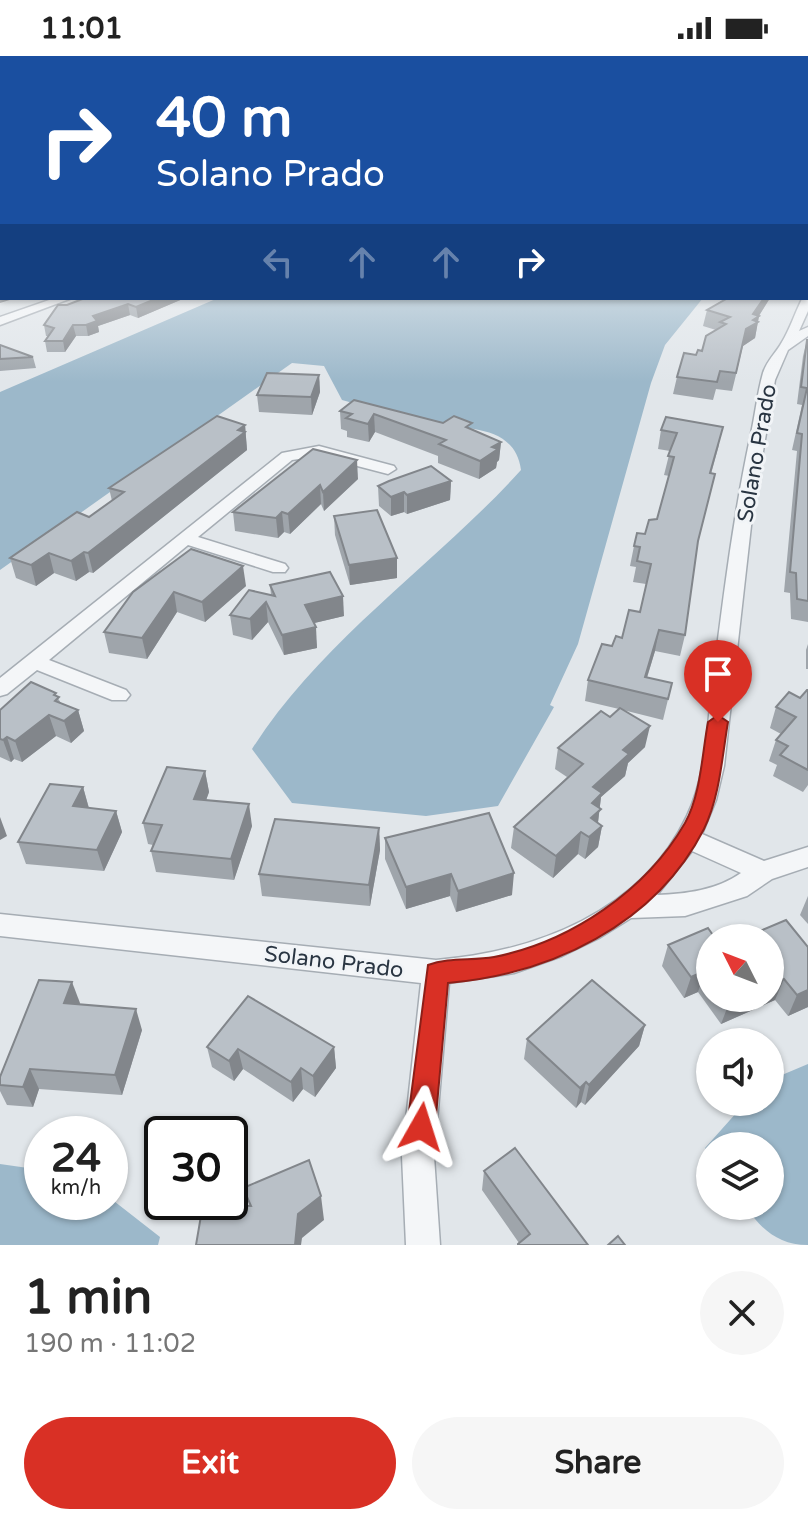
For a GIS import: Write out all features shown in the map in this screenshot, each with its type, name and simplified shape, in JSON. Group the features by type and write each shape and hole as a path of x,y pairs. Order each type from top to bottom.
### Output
{"street":[{"path":"0,321 60,300"},
{"name":"Solano Prado","path":"0,925 436,972 494,968 546,952 597,928 661,872 687,838 700,813 710,773 751,467 770,372 777,353 798,336 804,315"},
{"path":"0,689 277,462 295,453 328,452 388,469"},
{"path":"185,539 279,568"},
{"path":"34,661 119,695"},
{"path":"687,838 763,872"},
{"path":"624,907 685,905 738,889 763,872 808,857"},
{"path":"423,1245 418,1156 436,972"}],"water":[{"path":"213,300 701,300 665,345 651,383 578,644 550,705 554,707 498,806 426,816 292,803 252,749 311,672 521,470 517,455 509,444 487,432 432,423 342,400 324,366 292,363 0,570 0,392"},
{"path":"808,1064 808,1245 779,1239 756,1220 784,1220 784,1132 719,1132 734,1116 784,1116 784,1074"},
{"path":"0,1164 24,1167 24,1220 128,1220 128,1212 160,1237 158,1245 0,1245"}],"building":[{"path":"80,300 153,300 136,307 128,304 93,316 97,321 86,325 73,325 63,341 45,341 54,328 44,325 58,305"},
{"path":"724,300 763,300 753,314 759,316 753,320 758,322 746,329 736,373 720,371 717,382 677,377 684,353 696,355 698,350 702,351 706,336 726,324 720,322 730,317 707,310"},
{"path":"807,340 808,601 797,599 796,573 790,572 802,434 797,433 807,388 801,387"},
{"path":"0,345 33,357 0,359"},
{"path":"267,373 319,375 311,397 257,395"},
{"path":"354,400 443,423 454,416 472,423 466,427 501,442 492,447 498,449 480,461 439,444 446,440 374,414 368,424 346,418 352,414 340,411"},
{"path":"217,416 245,425 238,430 245,432 88,553 84,552 71,561 49,553 31,565 10,558 77,512 89,517 124,492 109,488"},
{"path":"666,417 723,427 710,473 715,474 698,541 685,635 659,630 645,677 672,683 668,699 588,680 602,644 612,646 616,636 622,638 629,610 640,612 651,564 637,561 640,547 634,546 637,533 645,534 649,520 657,519 674,457 668,456 677,433 661,430"},
{"path":"313,449 357,460 323,492 320,485 288,514 282,512 276,518 233,512"},
{"path":"431,466 451,481 391,497 378,486 389,481"},
{"path":"377,510 397,558 349,565 334,516"},
{"path":"191,549 243,566 202,602 174,592 142,638 104,632 133,592"},
{"path":"330,572 343,596 305,605 316,627 282,635 266,602 250,619 230,615 249,590 275,596 270,585"},
{"path":"31,682 56,693 54,695 59,697 55,701 78,710 64,721 49,715 15,741 7,737 0,739 0,710"},
{"path":"807,690 808,770 780,755 788,746 776,740 796,717 776,707 789,692 800,698"},
{"path":"620,708 650,726 623,750 629,754 593,787 602,793 592,803 601,809 591,818 602,826 589,837 581,832 556,856 514,827 583,764 558,748 601,711 610,717"},
{"path":"167,767 205,771 194,799 249,804 231,859 151,851 162,825 143,823"},
{"path":"50,784 83,787 73,806 116,811 97,850 18,842"},
{"path":"489,813 514,873 458,891 451,874 406,887 385,838"},
{"path":"275,819 379,828 369,885 259,874"},
{"path":"786,920 808,947 808,990 797,995 784,979 784,924 776,924"},
{"path":"696,933 696,975 691,977 668,945"},
{"path":"39,980 72,982 64,1003 136,1009 115,1075 30,1069 23,1087 0,1085 0,1077"},
{"path":"592,980 645,1025 589,1085 586,1082 580,1088 527,1039"},
{"path":"248,996 334,1047 313,1076 301,1068 291,1082 238,1049 229,1061 207,1047"},
{"path":"515,1148 588,1245 518,1245 530,1234 484,1171"},
{"path":"309,1160 321,1196 298,1214 295,1245 196,1245 200,1220 248,1220 248,1206 251,1206 248,1186"},
{"path":"618,1236 625,1245 608,1245"}],"route":[{"path":"421,1127 436,972 494,968 546,952 583,936 612,918 661,872 694,826 705,797 718,722"}]}
